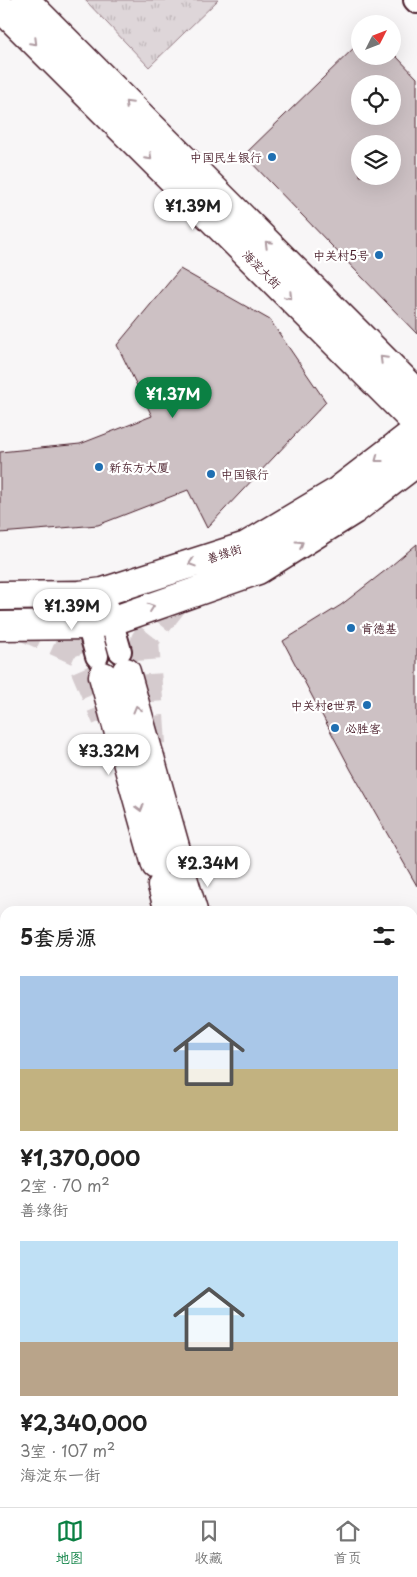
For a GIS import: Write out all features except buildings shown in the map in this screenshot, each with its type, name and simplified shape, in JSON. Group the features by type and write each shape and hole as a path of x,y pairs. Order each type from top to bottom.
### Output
{"main road":[{"name":"海淀大街","path":"25,0 417,393"},
{"name":"海淀大街","path":"0,8 417,424"},
{"name":"善缘街","path":"0,596 92,593 246,546 335,493 417,430"},
{"path":"0,626 101,623 258,570 354,510 417,462"},
{"path":"112,664 170,880 189,906"}],"street":[{"path":"92,593 112,664"}],"green space":[{"path":"85,0 218,0 149,67"}],"tunnel":[{"path":"152,744 145,640 200,570"},
{"path":"0,610 62,612 109,598"},
{"path":"17,624 77,651 106,719"}],"place":[{"name":"中国民生银行","path":"272,157"},
{"name":"中关村5号","path":"379,255"},
{"name":"新东方大厦","path":"99,467"},
{"name":"中国银行","path":"211,474"},
{"name":"肯德基","path":"351,628"},
{"name":"中关村e世界","path":"367,705"},
{"name":"必胜客","path":"335,728"}]}
